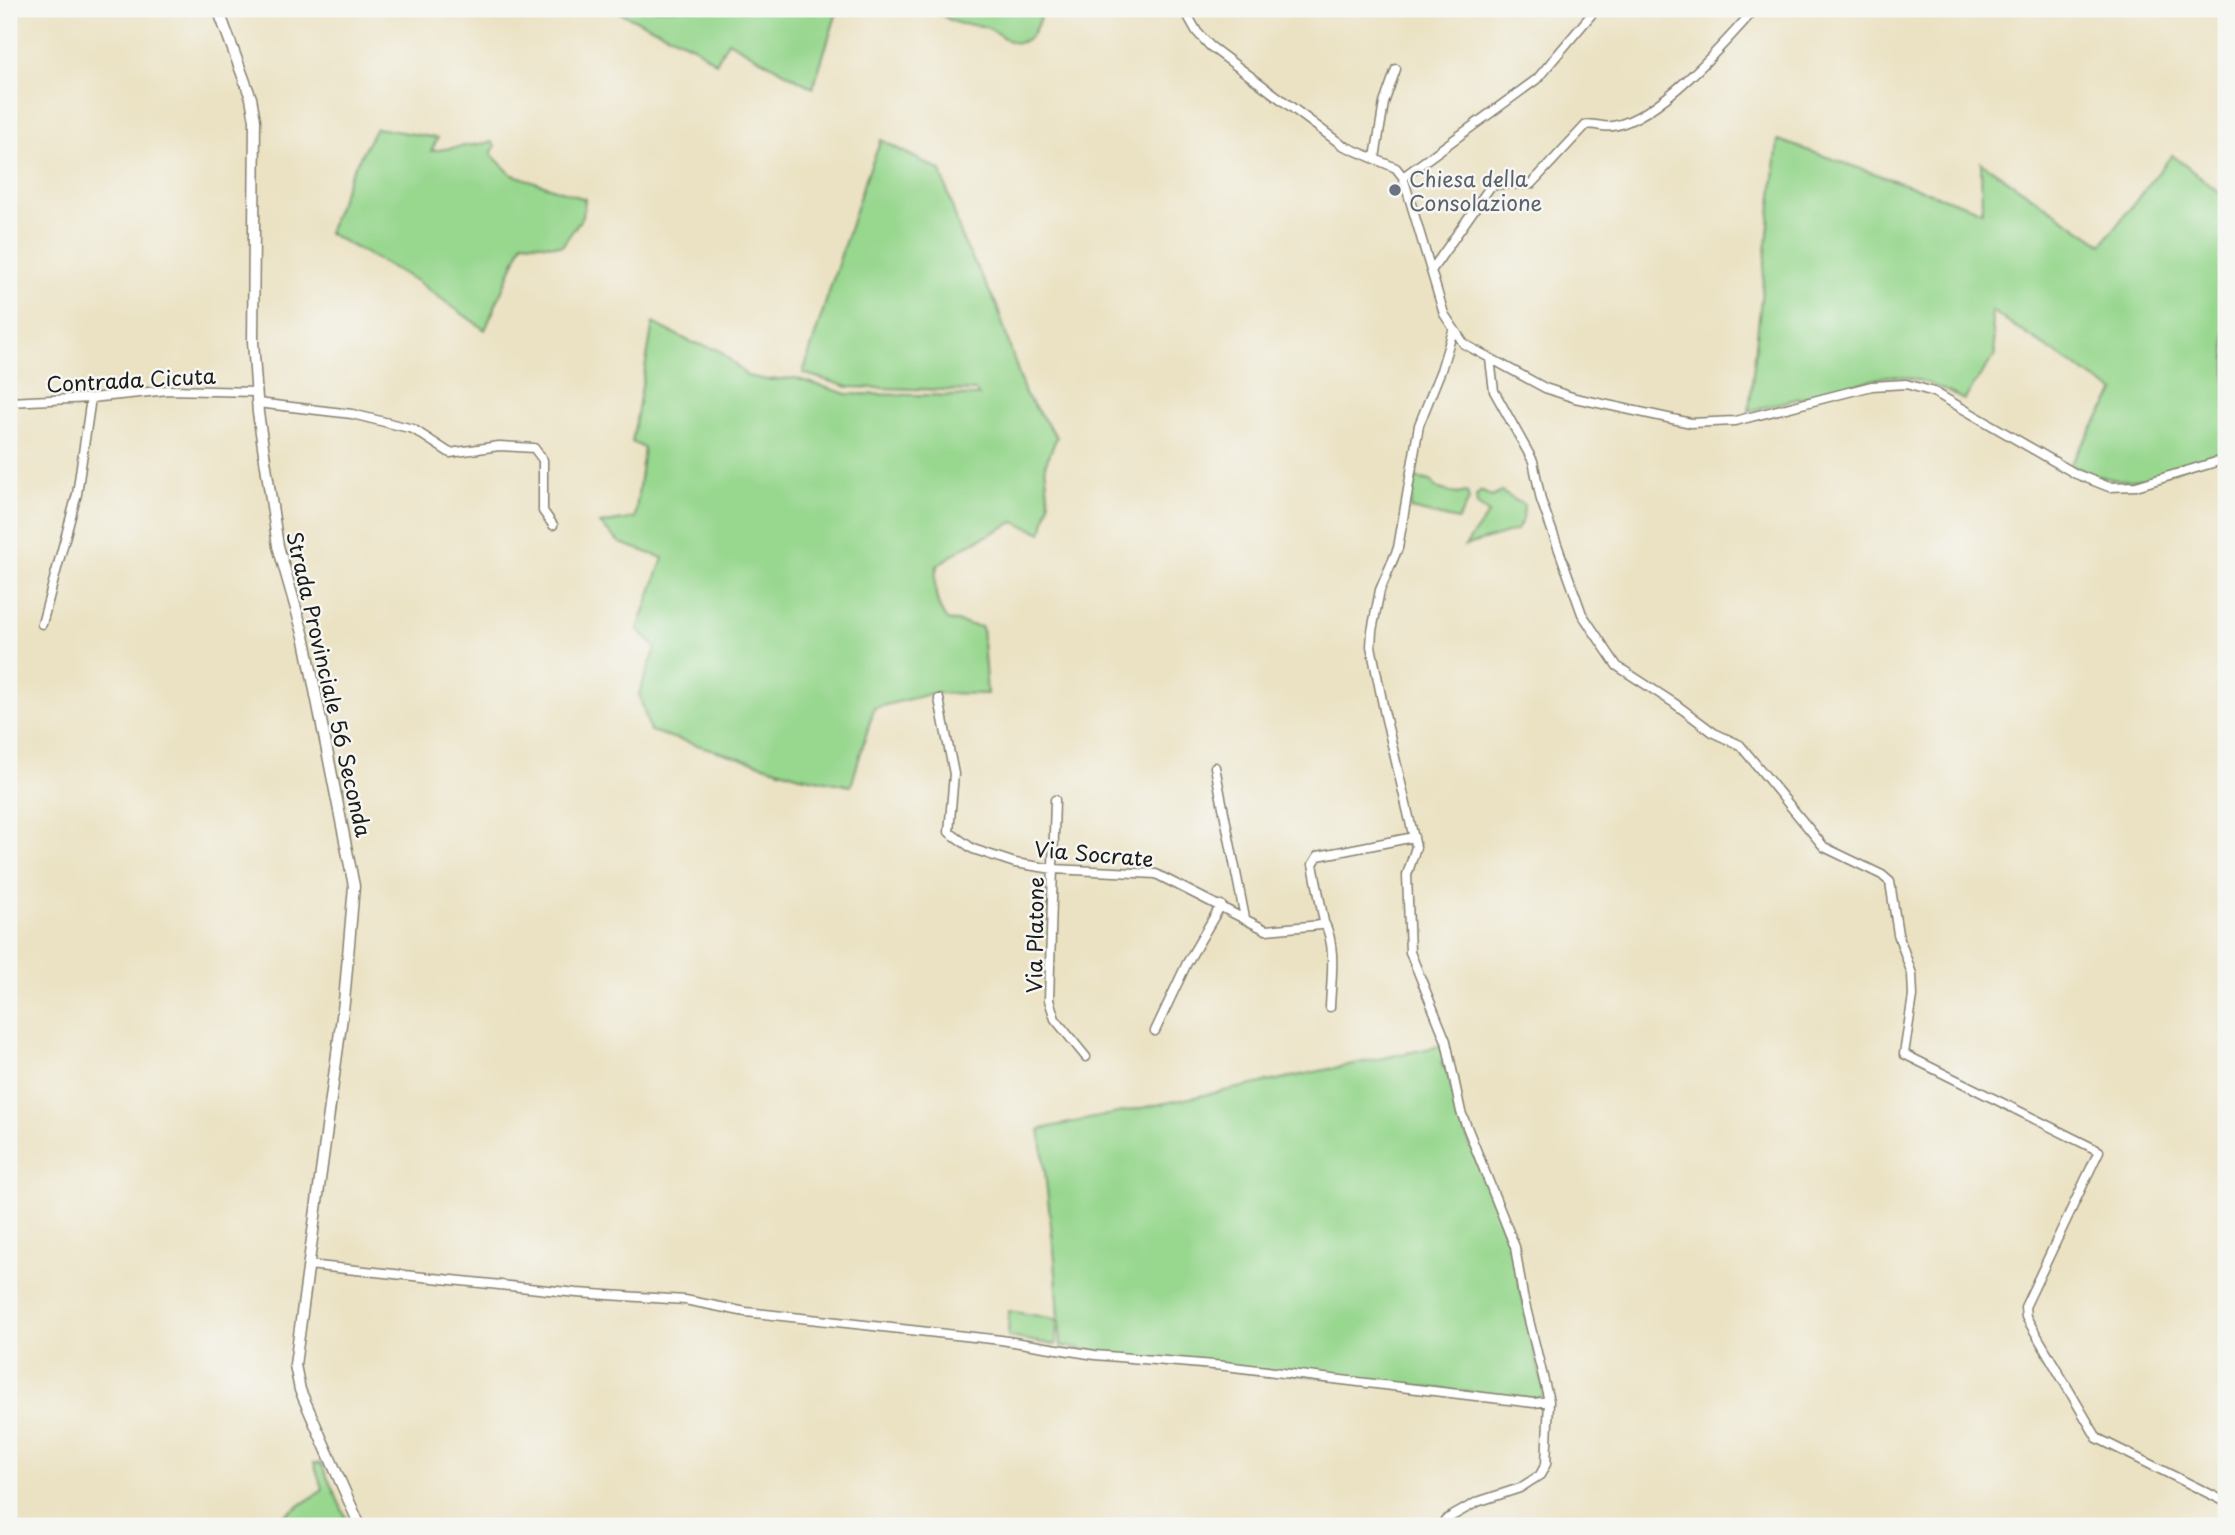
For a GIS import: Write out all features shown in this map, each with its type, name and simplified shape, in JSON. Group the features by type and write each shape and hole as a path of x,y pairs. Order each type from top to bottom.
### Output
{"street":[{"name":"Strada Provinciale 56 Seconda","path":"218,9 251,99 255,120 256,392 278,546 305,640 354,886 344,1002 297,1348 297,1378 360,1526"},
{"path":"1184,9 1197,32 1210,46 1329,136 1352,150 1396,168 1402,177 1453,331 1464,344 1559,394 1705,424 1735,421 1872,386 1918,385 2076,474 2109,487 2136,486 2226,459"},
{"path":"1402,177 1537,79 1596,9"},
{"path":"1431,271 1490,187 1499,184 1531,184 1586,125 1606,127 1630,121 1683,85 1755,9"},
{"path":"1375,158 1384,103 1396,69"},
{"path":"1440,1526 1447,1518 1477,1502 1520,1488 1540,1475 1546,1464 1549,1401 1523,1296 1516,1247 1461,1112 1446,1041 1410,952 1406,876 1416,847 1371,646 1381,590 1398,548 1419,425 1453,331"},
{"path":"1490,359 1494,391 1533,461 1541,500 1582,614 1617,666 1714,733 1740,745 1824,847 1882,875 1890,882 1898,934 1912,974 1913,996 1904,1055 2099,1151 2025,1307 2026,1317 2097,1438 2226,1502"},
{"name":"Contrada Cicuta","path":"9,402 91,398 168,390 256,392"},
{"path":"42,624 77,494 91,398"},
{"path":"257,403 352,414 413,429 450,453 499,446 534,448 543,460 543,511 553,525"},
{"name":"Via Socrate","path":"939,699 954,774 949,832 955,840 1015,863 1053,869 1156,874 1272,932 1324,922"},
{"path":"1215,767 1245,918"},
{"name":"Via Platone","path":"1055,800 1049,1000 1055,1019 1086,1057"},
{"path":"1330,1007 1332,976 1328,929 1324,922 1314,859 1414,837"},
{"path":"1155,1031 1187,963 1221,905"},
{"path":"308,1265 577,1293 685,1300 746,1312 1001,1340 1095,1355 1225,1366 1534,1403 1549,1401"}],"green space":[{"path":"612,9 838,9 813,88 728,41 716,63 695,47"},
{"path":"921,9 1046,9 1030,37 1015,43 985,27 961,24 933,11"},
{"path":"376,128 438,138 431,151 492,142 495,146 491,154 511,174 585,199 583,216 562,246 523,242 485,330 415,280 328,233 350,175"},
{"path":"881,140 941,171 963,241 997,306 1025,394 1057,437 1045,465 1049,504 1042,533 1014,522 964,547 937,566 936,594 947,620 982,627 987,694 933,693 874,708 851,786 800,776 650,731 639,694 656,648 638,629 663,558 620,543 600,524 635,518 644,448 632,442 653,323 691,342 719,350 747,376 767,380 795,378 847,394 979,396 976,391 848,387 803,373 863,186"},
{"path":"1778,140 1982,211 1981,162 2102,244 2172,155 2226,198 2226,451 2166,473 2131,480 2092,474 2070,464 2115,392 1991,311 1995,355 1964,400 1918,380 1888,376 1749,411"},
{"path":"1415,478 1432,481 1436,488 1457,494 1467,492 1469,500 1458,520 1410,509"},
{"path":"1481,491 1492,497 1501,492 1524,505 1523,519 1517,530 1465,546 1489,513 1477,505 1476,496"},
{"path":"1441,1046 1447,1061 1441,1062 1443,1068 1448,1069 1456,1109 1511,1248 1545,1396 1533,1399 1133,1357 1061,1346 1055,1260 1040,1129"},
{"path":"1009,1311 1057,1319 1056,1345 1008,1337"},
{"path":"314,1463 321,1464 350,1526 268,1526 323,1490"}],"place":[{"name":"Chiesa della Consolazione","path":"1395,190"}]}
